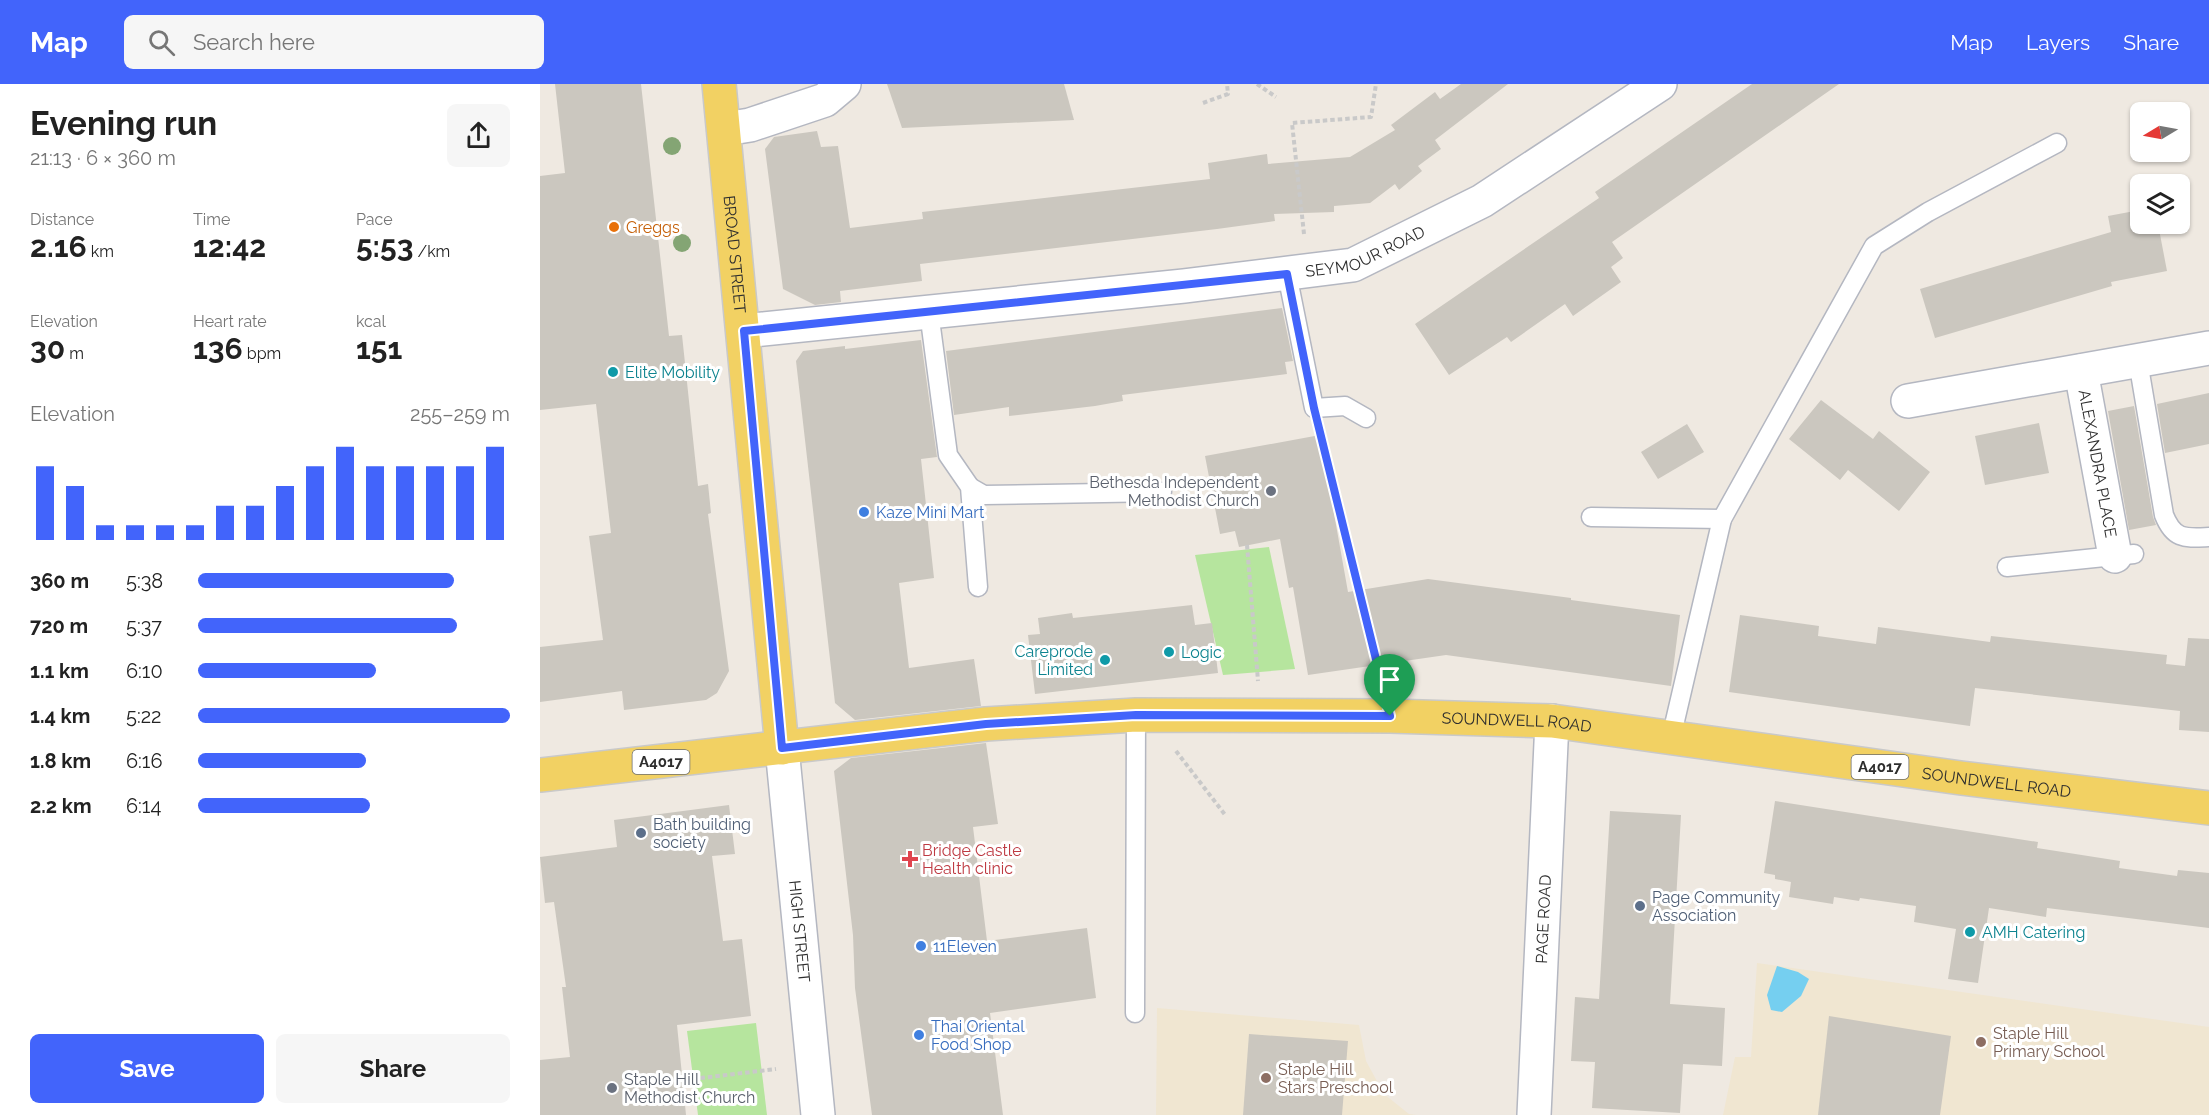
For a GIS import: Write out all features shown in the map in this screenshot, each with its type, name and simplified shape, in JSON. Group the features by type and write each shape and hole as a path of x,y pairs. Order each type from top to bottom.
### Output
{"main road":[{"name":"BROAD STREET","path":"719,84 782,748"},
{"name":"SOUNDWELL ROAD","path":"782,748 986,724 1142,715 1260,714 1552,721 1961,778 2209,808"},
{"name":"A4017","path":"540,775 782,748"}],"street":[{"path":"725,129 750,125 825,100 844,84"},
{"name":"SEYMOUR ROAD","path":"744,331 1353,265 1482,201 1660,84"},
{"name":"ALEXANDRA PLACE","path":"1908,401 2209,348"},
{"name":"ALEXANDRA PLACE","path":"2081,371 2124,555"},
{"name":"PAGE ROAD","path":"1534,1115 1552,721"},
{"name":"HIGH STREET","path":"782,748 818,1115"}],"lane":[{"path":"1671,738 1722,519 1874,246 1928,212 2056,143"},
{"path":"1298,272 1314,408 1346,406 1366,418"},
{"path":"929,312 948,455 970,487 984,495 1162,492"},
{"path":"2138,361 2164,515 2169,529 2184,538 2209,537"},
{"path":"970,487 978,587"},
{"path":"1591,517 1722,519"},
{"path":"2007,567 2124,555"},
{"path":"1135,1013 1142,715"}],"path":[{"path":"1203,103 1228,94 1227,84"},
{"path":"1257,84 1276,97"},
{"path":"1298,272 1292,123 1371,117 1376,84"},
{"path":"1314,408 1390,716"},
{"path":"1246,545 1260,714"},
{"path":"1142,715 1226,816"},
{"path":"693,1079 813,1065"}],"shaded area":[{"name":"Staple Hill Primary School","path":"1757,963 2209,1027 2209,1115 1723,1115 1735,1057 1751,1057"},
{"name":"Staple Hill Stars Preschool","path":"1157,1008 1359,1025 1366,1061 1384,1094 1409,1114 1416,1115 1156,1115"}],"green space":[{"path":"1269,547 1295,669 1223,675 1195,555"},
{"path":"756,1023 767,1115 698,1115 687,1031"}],"water":[{"path":"1777,966 1798,972 1809,979 1801,996 1782,1012 1771,1010 1767,995"}],"building":[{"path":"555,84 641,84 669,336 682,335 698,486 708,484 711,513 708,514 729,671 717,693 706,700 624,710 622,691 540,702 540,647 603,640 589,536 611,533 596,404 540,410 540,176 565,173"},
{"path":"887,84 1064,84 1074,120 902,128"},
{"path":"1461,84 1508,84 1435,140 1441,149 1418,166 1422,171 1399,190 1395,184 1370,203 1334,206 1334,212 1274,214 1275,221 1217,229 920,264 922,281 840,291 841,302 815,305 783,289 765,149 774,137 817,131 821,147 838,146 850,228 923,219 922,212 1210,179 1208,163 1267,154 1268,164 1350,157 1395,130 1391,125 1435,92 1440,99"},
{"path":"1752,84 1839,84 1612,242 1623,258 1611,267 1621,282 1573,316 1565,304 1511,342 1507,337 1449,375 1415,324 1599,198 1595,192"},
{"path":"2130,212 2130,234 2160,234 2167,271 2111,282 2112,286 1935,338 1920,289 2111,232 2108,216"},
{"path":"1282,308 1293,361 1285,362 1287,374 1122,395 1123,401 1095,406 1009,416 1009,407 954,415 946,351"},
{"path":"921,340 937,457 921,459 934,578 899,583 909,668 974,659 981,706 855,720 835,703 796,361 803,351 845,346 845,349"},
{"path":"2209,393 2209,444 2165,453 2157,404"},
{"path":"1821,400 1873,439 1879,431 1930,472 1899,511 1848,470 1840,480 1789,439"},
{"path":"2134,406 2156,525 2129,530 2108,411"},
{"path":"2039,423 2049,473 1985,485 1975,436"},
{"path":"1687,424 1704,452 1658,479 1641,452"},
{"path":"1320,435 1348,592 1428,579 1680,615 1671,686 1446,655 1308,675 1293,587 1289,588 1280,539 1239,547 1235,531 1220,534 1205,456"},
{"path":"1192,605 1195,625 1212,623 1218,673 1035,694 1028,635 1040,634 1038,618 1072,613 1073,618"},
{"path":"1740,615 1819,626 1818,636 1876,644 1878,627 1990,642 1991,636 2167,655 2166,664 2185,666 2188,638 2209,639 2209,732 2179,730 2180,711 1975,688 1970,726 1729,692"},
{"path":"986,743 998,824 973,827 987,941 1087,928 1096,998 990,1013 1003,1115 872,1115 855,988 853,935 834,771 851,758"},
{"path":"1775,801 2038,842 2037,848 2120,861 2119,868 2177,876 2178,870 2209,873 2209,928 2047,908 2046,917 1989,908 1978,983 1948,979 1956,929 1914,922 1916,906 1860,898 1859,901 1834,897 1833,904 1789,897 1791,882 1775,879 1775,875 1764,873"},
{"path":"729,805 735,854 712,856 723,941 742,939 751,1016 677,1025 686,1115 540,1115 540,1060 570,1057 562,987 566,987 554,902 545,903 540,857 617,847 614,820"},
{"name":"Page Community Association","path":"1610,811 1681,815 1670,1004 1725,1008 1722,1066 1683,1064 1680,1113 1592,1108 1595,1062 1571,1061 1575,997 1599,999"},
{"name":"Staple Hill Primary School","path":"1829,1016 1951,1036 1940,1115 1818,1115"},
{"path":"1249,1034 1348,1041 1342,1115 1243,1115"}],"place":[{"name":"Greggs","path":"614,227"},
{"name":"Elite Mobility","path":"613,372"},
{"name":"Bethesda Independent Methodist Church","path":"1271,491"},
{"name":"Kaze Mini Mart","path":"864,512"},
{"name":"Logic","path":"1169,652"},
{"name":"Careprode Limited","path":"1105,660"},
{"name":"Bath building society","path":"641,833"},
{"name":"Bridge Castle Health clinic","path":"910,859"},
{"name":"Page Community Association","path":"1640,906"},
{"name":"AMH Catering","path":"1970,932"},
{"name":"11Eleven","path":"921,946"},
{"name":"Thai Oriental Food Shop","path":"919,1035"},
{"name":"Staple Hill Primary School","path":"1981,1042"},
{"name":"Staple Hill Stars Preschool","path":"1266,1078"},
{"name":"Staple Hill Methodist Church","path":"612,1088"}],"route":[{"path":"1287,274 1314,408 1390,716 1136,715 986,724 782,748 744,331 1287,274"}]}
